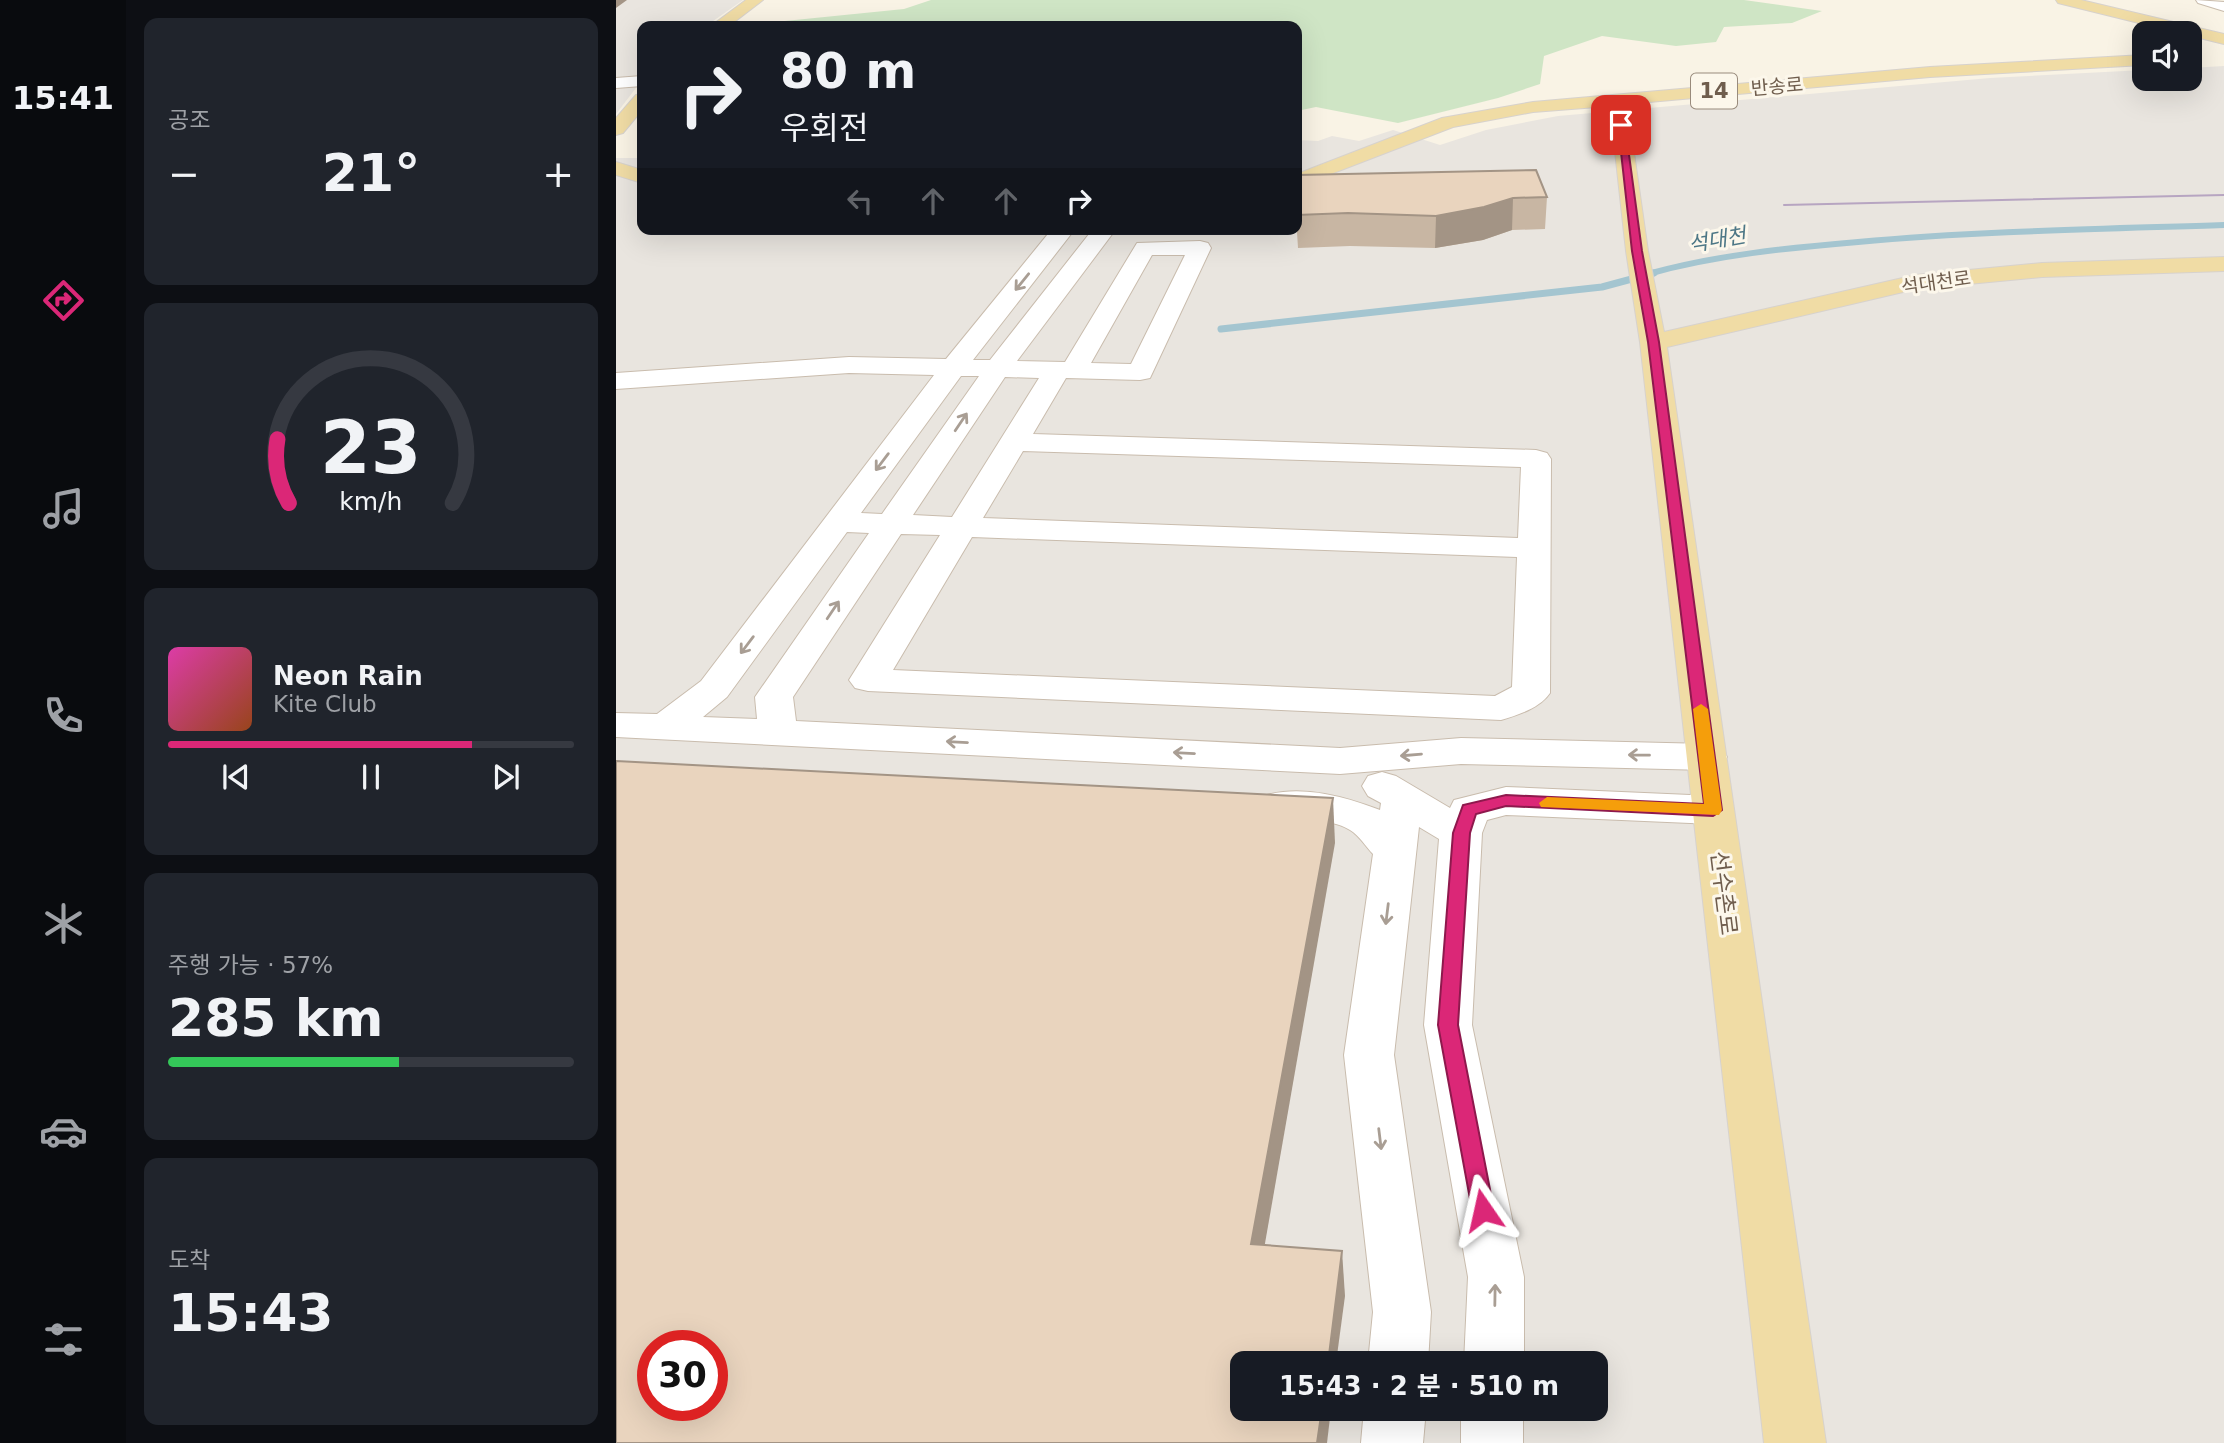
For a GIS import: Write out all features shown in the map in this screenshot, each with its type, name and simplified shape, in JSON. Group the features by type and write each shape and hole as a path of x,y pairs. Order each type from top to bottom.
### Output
{"main road":[{"path":"726,21 756,0"},
{"path":"2063,0 2146,21"},
{"path":"2202,34 2222,38"},
{"name":"반송로","path":"1302,179 1449,121 1533,107 1930,72 2132,61"},
{"name":"선수촌로","path":"1618,100 1637,251 1653,342 1795,1443"},
{"path":"616,129 637,105"},
{"path":"616,168 637,176"},
{"path":"616,175 637,177"},
{"name":"석대천로","path":"1653,342 1916,282 2042,270 2224,264"}],"street":[{"path":"2203,0 2224,7"},
{"path":"616,83 637,81"},
{"path":"665,727 714,689 953,368 1059,235"},
{"path":"779,733 774,697 997,369 1100,235"},
{"path":"616,381 849,365 1065,371 1140,372 1200,248 1145,248 1065,371 1013,442 869,680 1501,708 1531,693 1536,459 1013,442"},
{"path":"838,522 1534,548"},
{"path":"616,725 1340,761 1461,751 1707,757"},
{"path":"1340,761 1461,833"},
{"path":"1399,1351 1402,1312 1368,1055 1402,797"},
{"path":"1241,801 1340,810 1366,820 1395,850"},
{"path":"1493,1351 1496,1277 1448,1025 1461,833 1469,810 1506,801 1713,810"},
{"path":"1392,1443 1394,1421"},
{"path":"1492,1421 1492,1443"}],"shaded area":[{"path":"616,0 743,0 713,21 637,21 637,87 616,114"},
{"path":"2224,66 2224,1443 616,1443 616,158 637,158 637,235 1302,235 1302,140 1318,141 1332,136 1359,141 1393,130 1440,145 1486,130 1558,116 1990,78 2132,71 2132,91 2202,91 2202,67"}],"green space":[{"path":"931,0 1744,0 1822,11 1792,23 1724,27 1716,42 1676,46 1602,36 1544,56 1540,84 1498,98 1398,123 1316,107 1302,110 1302,21 785,21 904,9"}],"building":[{"path":"1536,170 1547,197 1513,198 1484,207 1436,216 1348,213 1302,215 1302,175"},
{"path":"616,761 1333,798 1251,1244 1342,1251 1330,1351 1230,1351 1230,1421 1320,1421 1317,1443 616,1443"}],"waterway":[{"name":"석대천","path":"1648,274 1726,257 1903,238 2224,225"},
{"name":"석대천","path":"1221,329 1602,287 1654,273"}],"tram line":[{"path":"1784,205 2224,195"}],"slow traffic":[{"path":"1547,803 1713,810 1701,709"}],"route":[{"path":"1483,1210 1448,1025 1461,833 1469,810 1506,801 1713,810 1653,342 1637,251 1621,125"}]}
